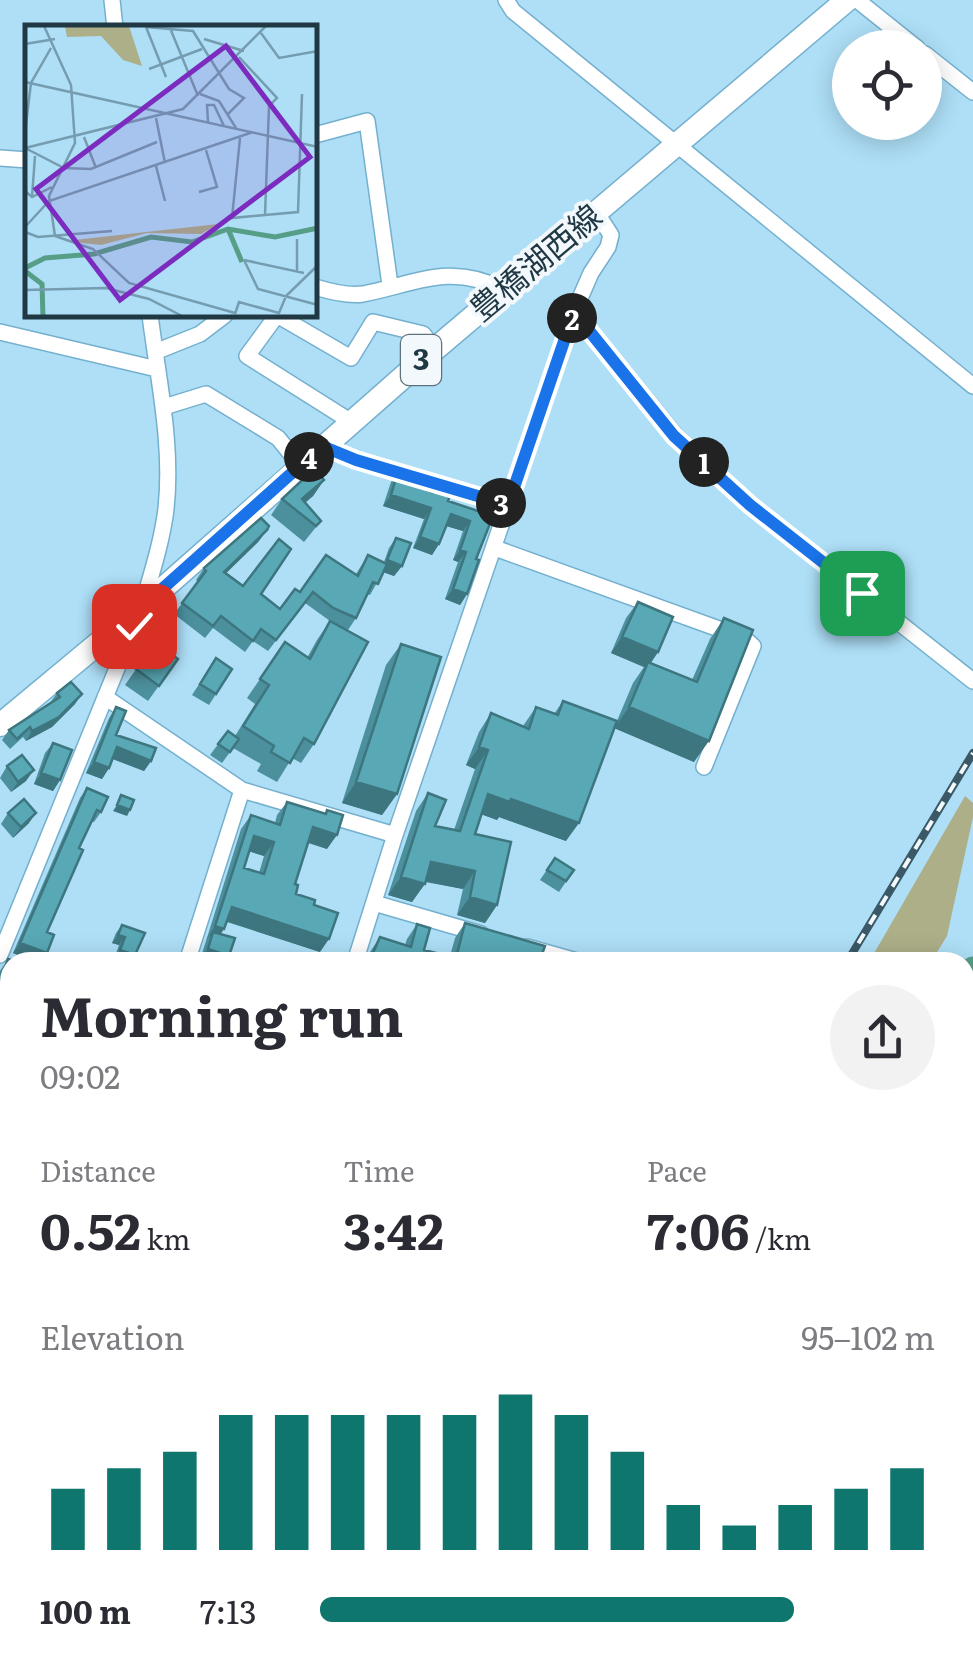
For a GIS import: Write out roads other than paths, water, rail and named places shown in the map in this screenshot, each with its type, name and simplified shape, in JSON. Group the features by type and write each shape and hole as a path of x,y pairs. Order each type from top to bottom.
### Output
{"main road":[{"name":"豊橋湖西線","path":"0,726 142,607 350,421 847,0"}],"street":[{"path":"112,0 115,25"},
{"path":"506,0 512,12 973,386"},
{"path":"857,0 894,30"},
{"path":"942,67 973,92"},
{"path":"318,134 366,121 390,285"},
{"path":"0,158 25,160"},
{"path":"358,952 574,312 590,273 608,246 610,235 596,212"},
{"path":"318,287 359,294 426,276 489,282 504,290"},
{"path":"574,312 674,436 750,505 973,681"},
{"path":"2,952 142,607 166,509 164,407 150,318"},
{"path":"0,332 156,360 221,318"},
{"path":"276,318 247,356 350,421"},
{"path":"280,318 350,358 373,322 423,334 435,349"},
{"path":"164,407 206,394 278,438 300,465"},
{"path":"322,446 356,460 508,505"},
{"path":"495,548 744,638 752,646 704,767"},
{"path":"105,698 242,790 395,835"},
{"path":"190,952 242,790"},
{"path":"374,903 545,952"}],"railway":[{"path":"853,952 973,753"}]}
